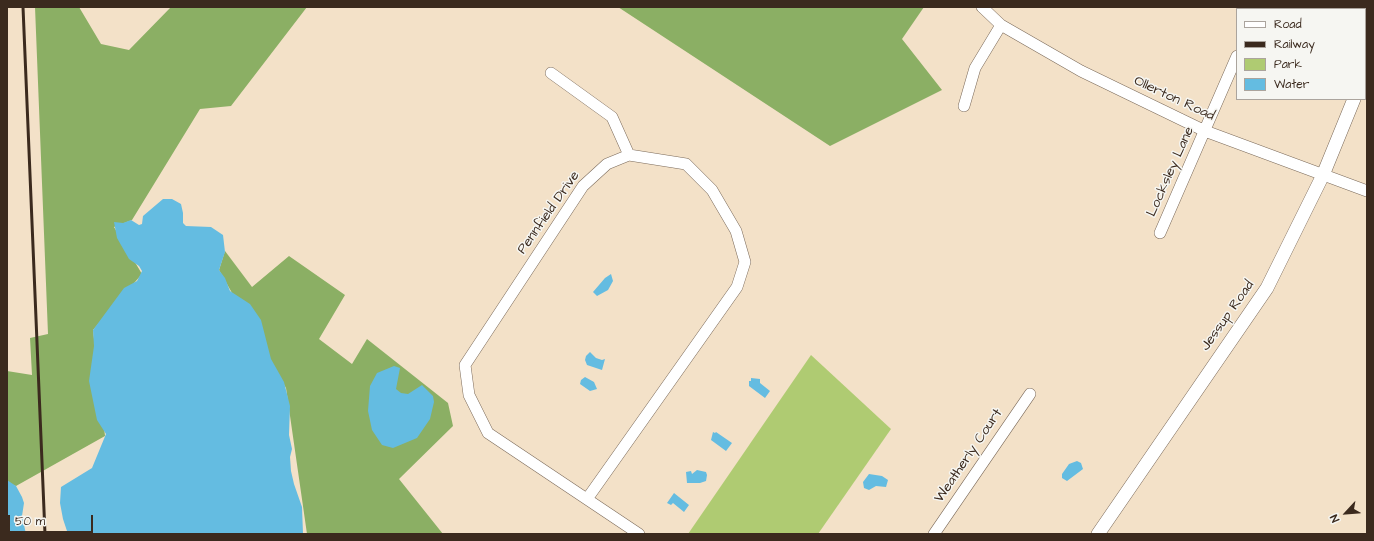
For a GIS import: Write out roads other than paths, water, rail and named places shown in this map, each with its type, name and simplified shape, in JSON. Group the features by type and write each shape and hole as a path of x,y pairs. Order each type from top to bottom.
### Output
{"street":[{"name":"Ollerton Road","path":"982,7 1001,25 1081,71 1206,131 1367,192"},
{"path":"964,106 975,68 1001,25"},
{"name":"Locksley Lane","path":"1160,233 1206,131 1236,58"},
{"path":"551,73 612,117 629,155 686,164 712,190 736,231 745,262 737,288 587,499"},
{"name":"Jessup Road","path":"1098,534 1267,288 1323,175 1354,100"},
{"name":"Pennfield Drive","path":"629,155 607,164 583,186 465,365 469,395 488,432 639,534"},
{"name":"Weatherly Court","path":"934,534 1030,394"}],"water":[{"path":"163,199 172,199 181,204 183,223 186,226 211,227 223,235 225,252 219,270 225,278 230,291 250,304 261,320 271,359 284,382 290,406 289,435 292,449 290,457 291,471 302,507 303,534 68,534 60,503 61,487 92,468 106,434 97,420 89,381 94,346 93,330 124,288 137,281 142,271 139,266 129,259 117,238 114,222 123,223 131,220 139,225 142,224 143,216"},
{"path":"611,274 613,281 608,290 597,296 593,292 605,278"},
{"path":"590,352 596,358 602,360 605,359 602,370 587,365 585,360 586,356"},
{"path":"394,366 400,368 396,389 401,393 408,394 422,385 433,396 434,402 430,419 417,438 393,448 382,445 372,430 368,411 370,386 377,373"},
{"path":"585,377 594,382 597,389 590,391 580,384 581,380"},
{"path":"751,378 760,379 760,383 770,391 765,398 749,386 749,381 751,381"},
{"path":"713,432 716,432 732,443 726,451 711,440"},
{"path":"1077,461 1081,463 1083,469 1067,481 1062,478 1062,474 1069,464"},
{"path":"697,470 706,472 706,481 700,483 687,483 686,472 691,471 692,474"},
{"path":"869,474 882,476 888,480 886,487 876,486 869,490 864,488 863,482"},
{"path":"7,480 16,486 22,497 24,503 22,516 26,534 7,534"},
{"path":"674,493 689,505 684,512 673,503 671,505 667,503"}],"railway":[{"path":"23,7 45,534"}]}
